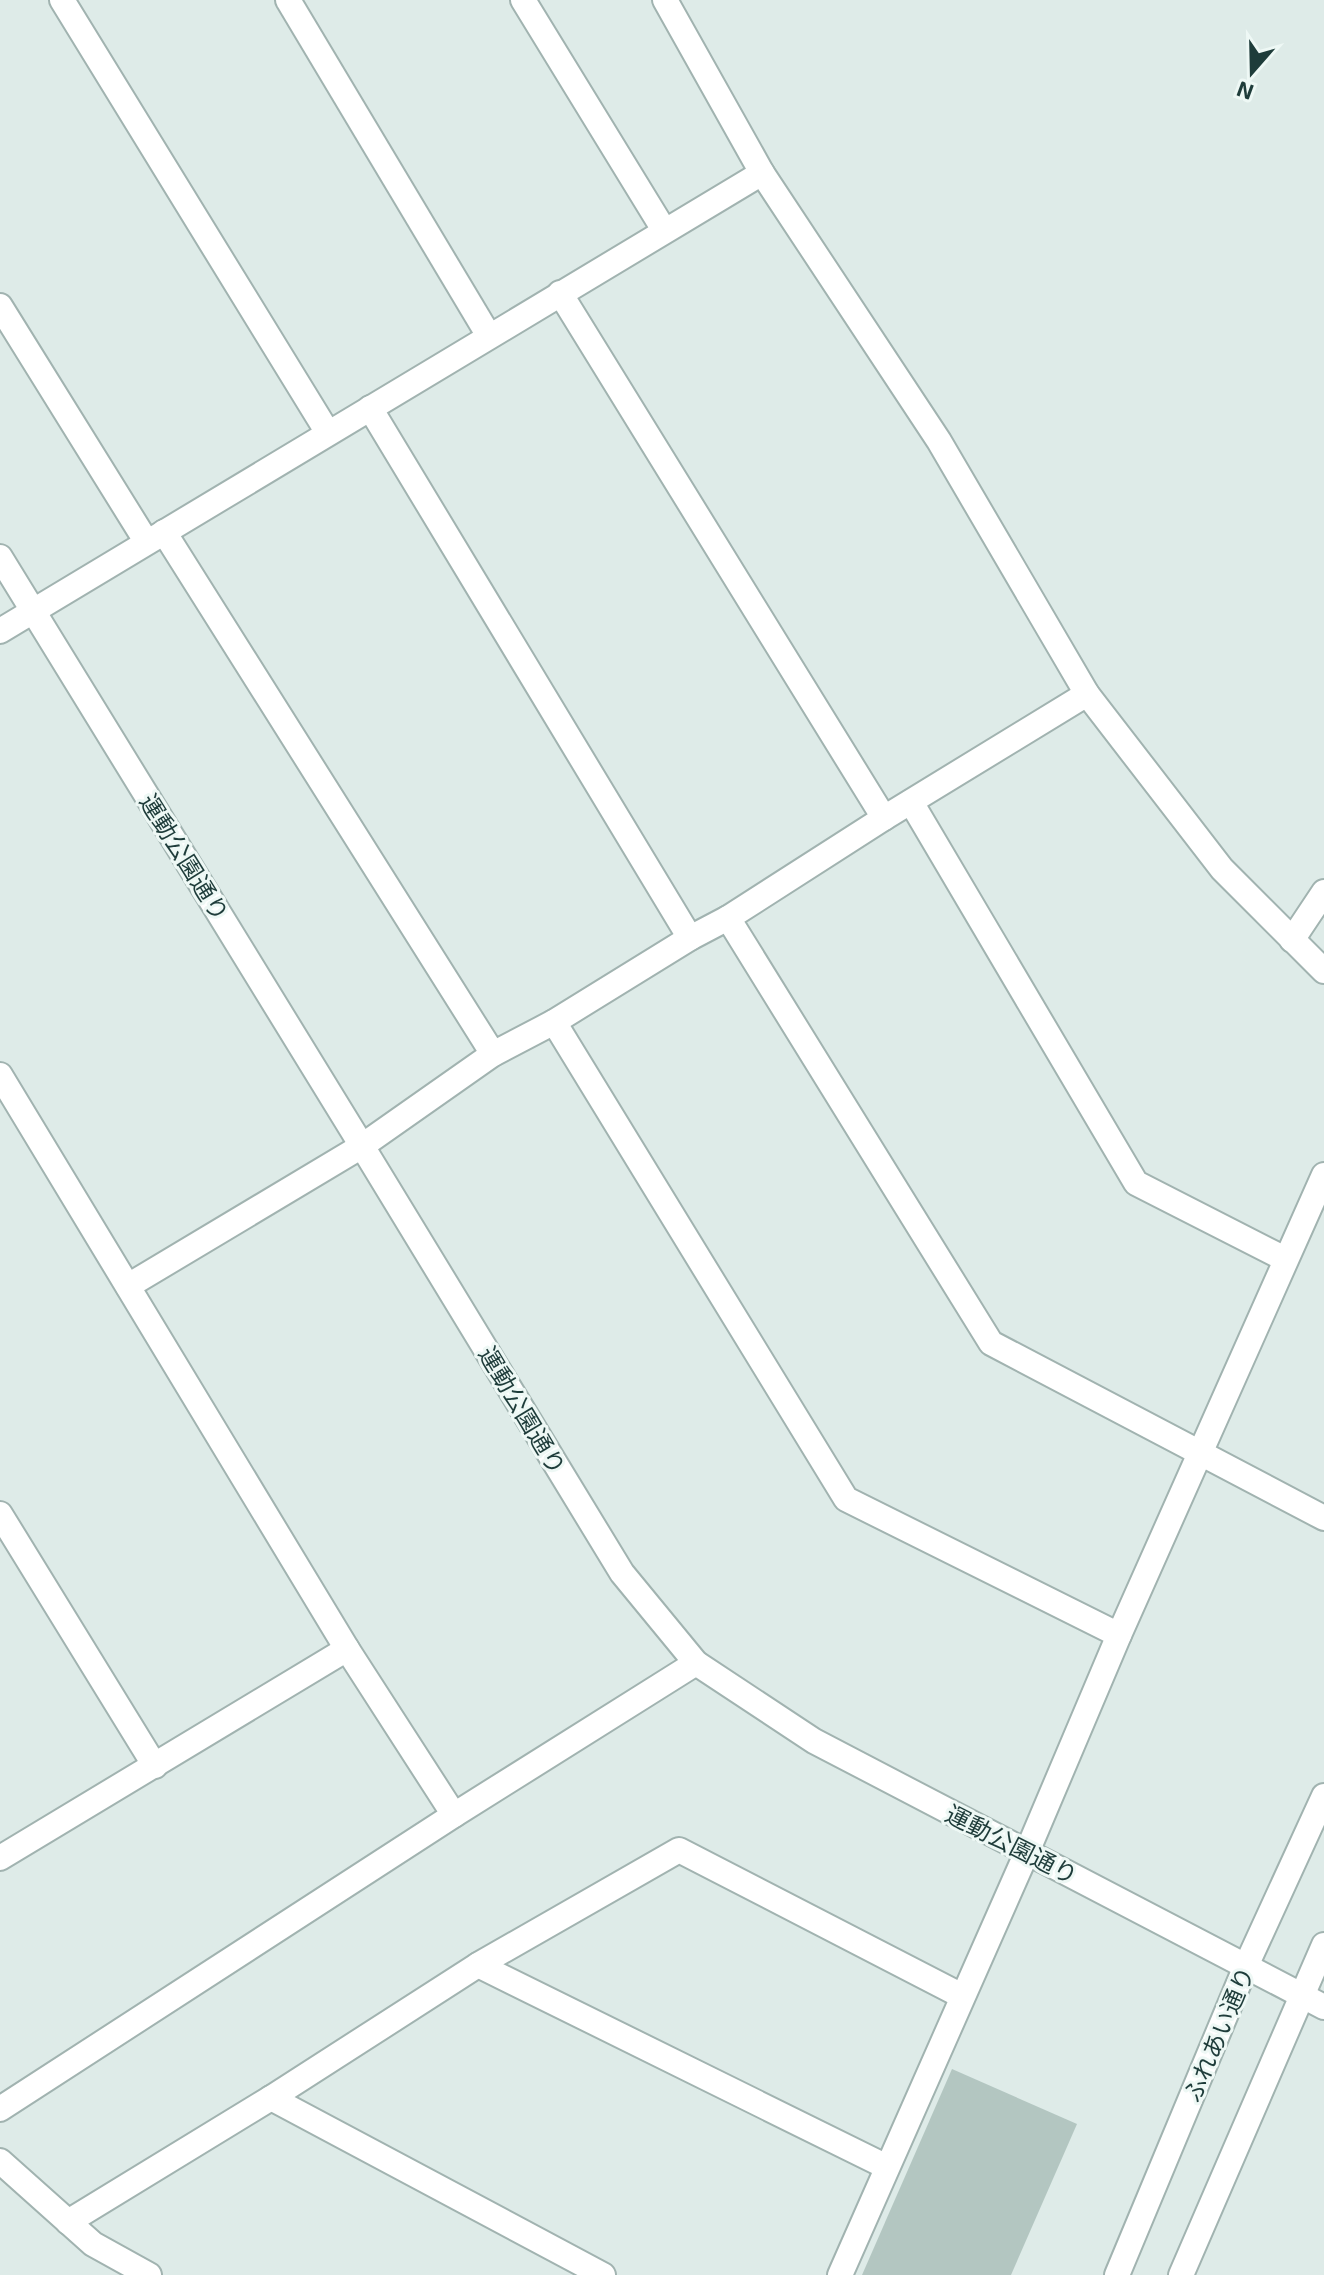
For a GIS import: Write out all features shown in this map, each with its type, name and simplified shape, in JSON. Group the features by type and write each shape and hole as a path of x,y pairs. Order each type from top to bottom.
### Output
{"street":[{"path":"62,0 328,433"},
{"path":"288,0 489,336"},
{"path":"523,0 664,230"},
{"path":"665,0 762,173 939,441 1087,694 1222,869 1324,971"},
{"path":"0,631 762,173"},
{"path":"560,293 884,818"},
{"path":"0,306 493,1054"},
{"path":"370,408 690,938"},
{"name":"運動公園通り","path":"0,557 622,1573 696,1663 814,1741 1313,2001"},
{"path":"128,1286 362,1146 493,1054 554,1022 728,918 1087,694"},
{"path":"911,802 1136,1183 1285,1259"},
{"path":"1292,940 1324,892"},
{"path":"728,918 991,1343 1324,1518"},
{"path":"554,1022 846,1499 1119,1635"},
{"path":"0,1075 347,1649 454,1815"},
{"path":"840,2275 1324,1175"},
{"path":"0,1514 155,1766"},
{"path":"0,1858 347,1649"},
{"path":"0,2109 454,1815 696,1663"},
{"name":"ふれあい通り","path":"1117,2275 1246,1966 1324,1796"},
{"path":"68,2222 271,2098 478,1965 679,1850 962,1996"},
{"path":"1181,2275 1313,2001 1324,1945"},
{"path":"478,1965 887,2167"},
{"path":"271,2098 603,2275"},
{"path":"0,2161 93,2244 149,2275"}],"building":[{"path":"952,2069 1077,2124 1011,2275 862,2275"}]}
